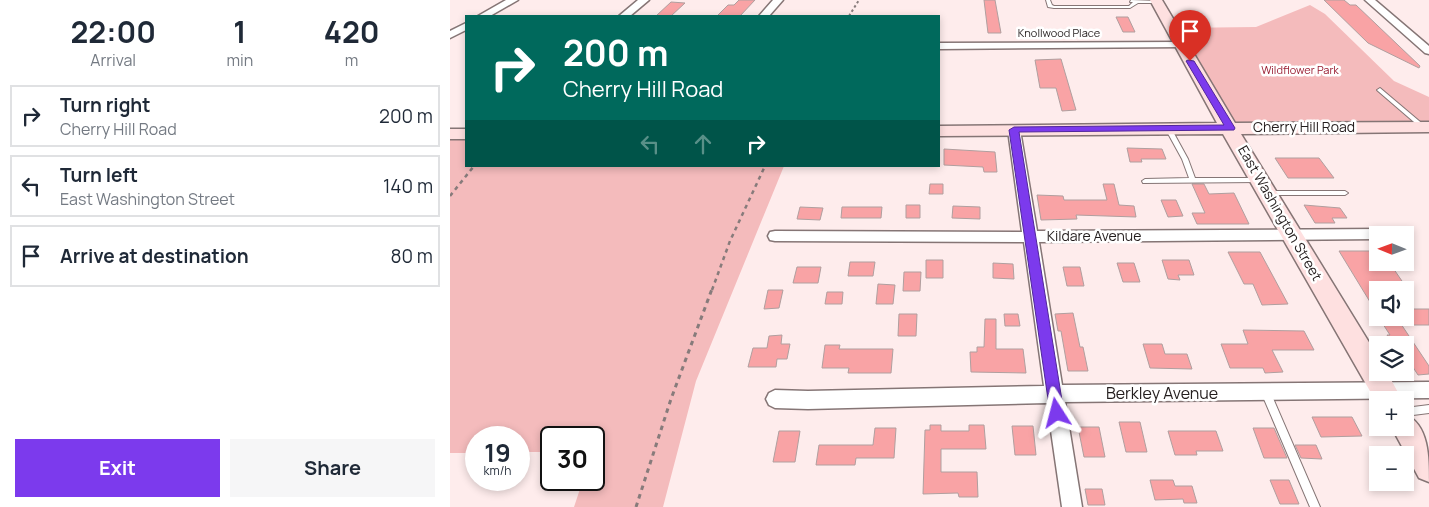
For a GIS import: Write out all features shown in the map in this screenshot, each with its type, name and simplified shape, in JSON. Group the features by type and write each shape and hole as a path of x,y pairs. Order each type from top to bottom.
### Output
{"street":[{"path":"484,15 513,0"},
{"path":"625,15 644,0"},
{"path":"765,15 778,0"},
{"path":"1370,0 1429,51"},
{"name":"East Washington Street","path":"1157,1 1180,45 1231,128 1385,391"},
{"path":"450,35 465,27"},
{"name":"Knollwood Place","path":"940,46 1180,45"},
{"name":"Cherry Hill Road","path":"940,131 1426,127"},
{"path":"1014,130 1072,507"},
{"path":"450,134 465,134"},
{"name":"Kildare Avenue","path":"775,236 1030,237 1369,234"},
{"name":"Berkley Avenue","path":"1414,392 1429,390"},
{"name":"Berkley Avenue","path":"775,399 1266,392 1369,395"},
{"path":"1410,436 1429,468"}],"lane":[{"path":"1048,0 1050,6 1054,7 1130,7 1136,2"},
{"path":"1130,0 1136,2 1157,1"},
{"path":"1380,90 1426,127"},
{"path":"1168,128 1185,159 1193,181"},
{"path":"1146,181 1193,181 1345,193"},
{"path":"1266,392 1315,507"},
{"path":"1414,411 1429,410"}],"path":[{"path":"850,15 859,0"},
{"path":"450,196 473,167"},
{"path":"636,507 670,399 730,241 765,167"}],"green space":[{"name":"Wildflower Park","path":"1310,5 1325,14 1394,81 1429,97 1429,125 1232,126 1174,28 1256,27"},
{"path":"450,139 465,139 465,167 784,167 696,381 663,507 574,507 579,491 605,491 605,426 540,426 540,452 530,452 530,426 465,426 465,453 450,453"}],"building":[{"path":"739,0 755,0 741,15 718,15 728,5 734,5"},
{"path":"984,0 995,0 1001,33 988,33"},
{"path":"1324,0 1344,0 1350,5 1356,5 1420,66 1419,68 1368,43"},
{"path":"671,2 685,3 672,15 657,15"},
{"path":"1116,17 1128,17 1135,32 1123,32"},
{"path":"1061,59 1076,110 1062,111 1056,88 1040,88 1035,60"},
{"path":"1127,148 1162,149 1166,159 1141,159 1142,162 1130,162"},
{"path":"944,149 995,152 997,172 984,172 983,167 944,165"},
{"path":"1275,158 1319,158 1334,178 1288,178"},
{"path":"930,184 943,184 943,194 929,194"},
{"path":"1103,184 1114,184 1119,205 1134,206 1136,217 1076,215 1077,219 1041,220 1037,195 1063,196 1064,200 1107,200"},
{"path":"1192,184 1204,184 1209,194 1234,193 1249,224 1197,224 1192,213 1205,213"},
{"path":"1161,200 1176,200 1183,216 1168,217"},
{"path":"906,205 920,205 920,218 906,218"},
{"path":"1304,205 1340,208 1347,218 1332,218 1335,223 1315,223"},
{"path":"953,206 980,207 980,219 952,218"},
{"path":"800,207 823,208 820,220 797,219"},
{"path":"842,207 882,207 881,218 841,218"},
{"path":"1339,251 1369,251 1369,271 1395,271 1402,281 1369,281 1369,300"},
{"path":"1228,252 1260,252 1288,304 1262,305 1253,284 1244,284"},
{"path":"926,260 943,260 943,278 926,278"},
{"path":"1162,260 1189,260 1194,275 1178,275 1180,280 1168,279"},
{"path":"850,262 875,262 873,276 848,276"},
{"path":"993,263 1013,264 1014,279 993,278"},
{"path":"1117,263 1134,263 1140,282 1123,282"},
{"path":"797,267 821,267 818,283 793,283"},
{"path":"1063,267 1080,267 1084,286 1067,286"},
{"path":"904,272 921,272 920,291 903,291"},
{"path":"878,284 895,285 893,304 876,304"},
{"path":"768,290 783,290 779,308 764,309"},
{"path":"827,292 843,292 842,304 825,304"},
{"path":"1414,309 1429,309 1429,325 1414,325"},
{"path":"1073,313 1080,347 1083,347 1088,371 1068,371 1061,331 1058,331 1055,314"},
{"path":"899,314 917,314 916,336 898,336"},
{"path":"1004,314 1018,314 1020,326 1005,326"},
{"path":"985,319 996,319 996,349 1023,349 1026,373 971,372 970,352 977,352 977,347 984,347"},
{"path":"1384,326 1402,326 1409,336 1387,335 1390,335"},
{"path":"1243,330 1304,331 1314,350 1272,350 1283,372 1265,373 1263,368 1230,368 1221,344 1248,344"},
{"path":"782,335 781,344 790,344 787,359 777,359 776,367 748,367 753,348 767,348 769,336"},
{"path":"1143,344 1162,344 1165,354 1187,354 1192,369 1150,368"},
{"path":"1414,344 1429,366 1429,374 1418,375 1414,369"},
{"path":"825,345 840,345 839,349 893,349 891,373 848,373 849,368 822,368"},
{"path":"1312,417 1352,417 1362,436 1321,437"},
{"path":"1119,422 1140,422 1147,452 1126,452"},
{"path":"930,425 941,425 941,431 969,431 969,425 984,425 986,449 941,449 941,472 977,472 978,497 959,497 958,493 923,494 925,430 930,430"},
{"path":"1012,426 1033,426 1036,455 1015,455"},
{"path":"1078,427 1099,427 1105,457 1084,457"},
{"path":"875,428 896,428 894,458 856,458 855,465 816,465 819,445 873,445"},
{"path":"1253,428 1274,428 1287,458 1264,458"},
{"path":"779,431 800,431 795,462 773,462"},
{"path":"1168,431 1216,431 1223,451 1196,451 1197,455 1175,455"},
{"path":"1295,445 1316,445 1322,459 1301,458"},
{"path":"1150,480 1173,480 1175,486 1192,486 1197,503 1184,503 1183,499 1155,500"},
{"path":"1270,480 1289,480 1299,504 1280,504"},
{"path":"1085,489 1102,489 1105,505 1088,505"}],"route":[{"path":"1057,413 1014,130 1231,128 1190,61"}]}
